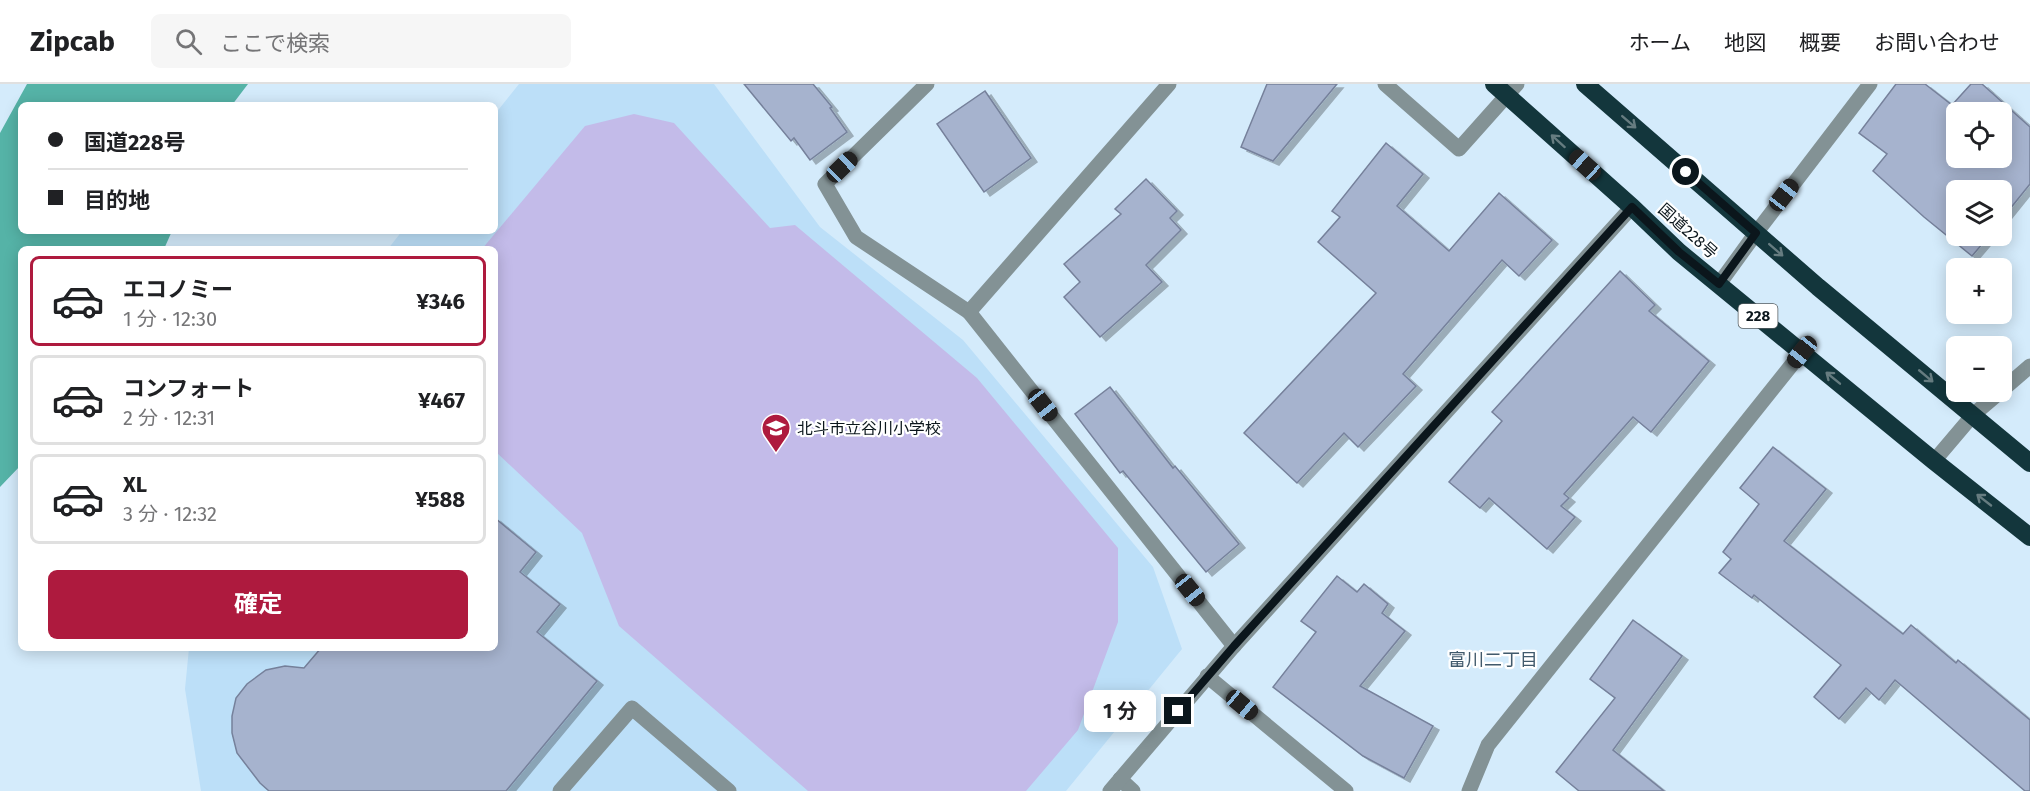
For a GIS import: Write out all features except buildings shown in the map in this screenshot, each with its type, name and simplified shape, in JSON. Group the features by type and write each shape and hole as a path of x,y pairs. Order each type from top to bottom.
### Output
{"highway":[{"path":"1585,84 1818,287 2030,463"},
{"name":"国道228号","path":"1506,88 1679,252 2030,537"}],"street":[{"path":"927,84 825,184 856,237 969,312 1234,646"},
{"path":"969,312 1169,84"},
{"path":"1385,84 1459,149 1506,88"},
{"path":"1719,284 1870,84"},
{"path":"1133,791 1115,785 1207,676 1632,207"},
{"path":"1469,791 1488,745 1802,352"},
{"path":"2012,382 2030,366"},
{"path":"1934,461 1973,415 1988,402"},
{"path":"1207,676 1346,791"},
{"path":"560,791 632,708 729,791"}],"shaded area":[{"path":"27,84 248,84 234,102 18,102 18,234 171,234 165,246 18,246 18,468 0,487 0,133"},
{"name":"北斗市立谷川小学校","path":"519,84 714,84 820,227 963,340 1153,567 1182,649 1066,791 201,791 185,689 189,651 498,651 498,246 390,246 400,234 498,234 498,110"},
{"name":"北斗市立谷川小学校","path":"634,114 674,123 770,228 795,225 977,378 1118,548 1118,622 1078,730 1026,791 808,791 619,626 582,533 498,454 498,246 485,246 495,234 498,234 498,230 585,126"}],"place":[{"name":"北斗市立谷川小学校","path":"776,454"}],"district":[{"name":"富川二丁目","path":"1493,660"}],"route":[{"path":"1178,711 1234,646 1632,207 1679,252 1719,284 1756,233 1686,172"}]}
